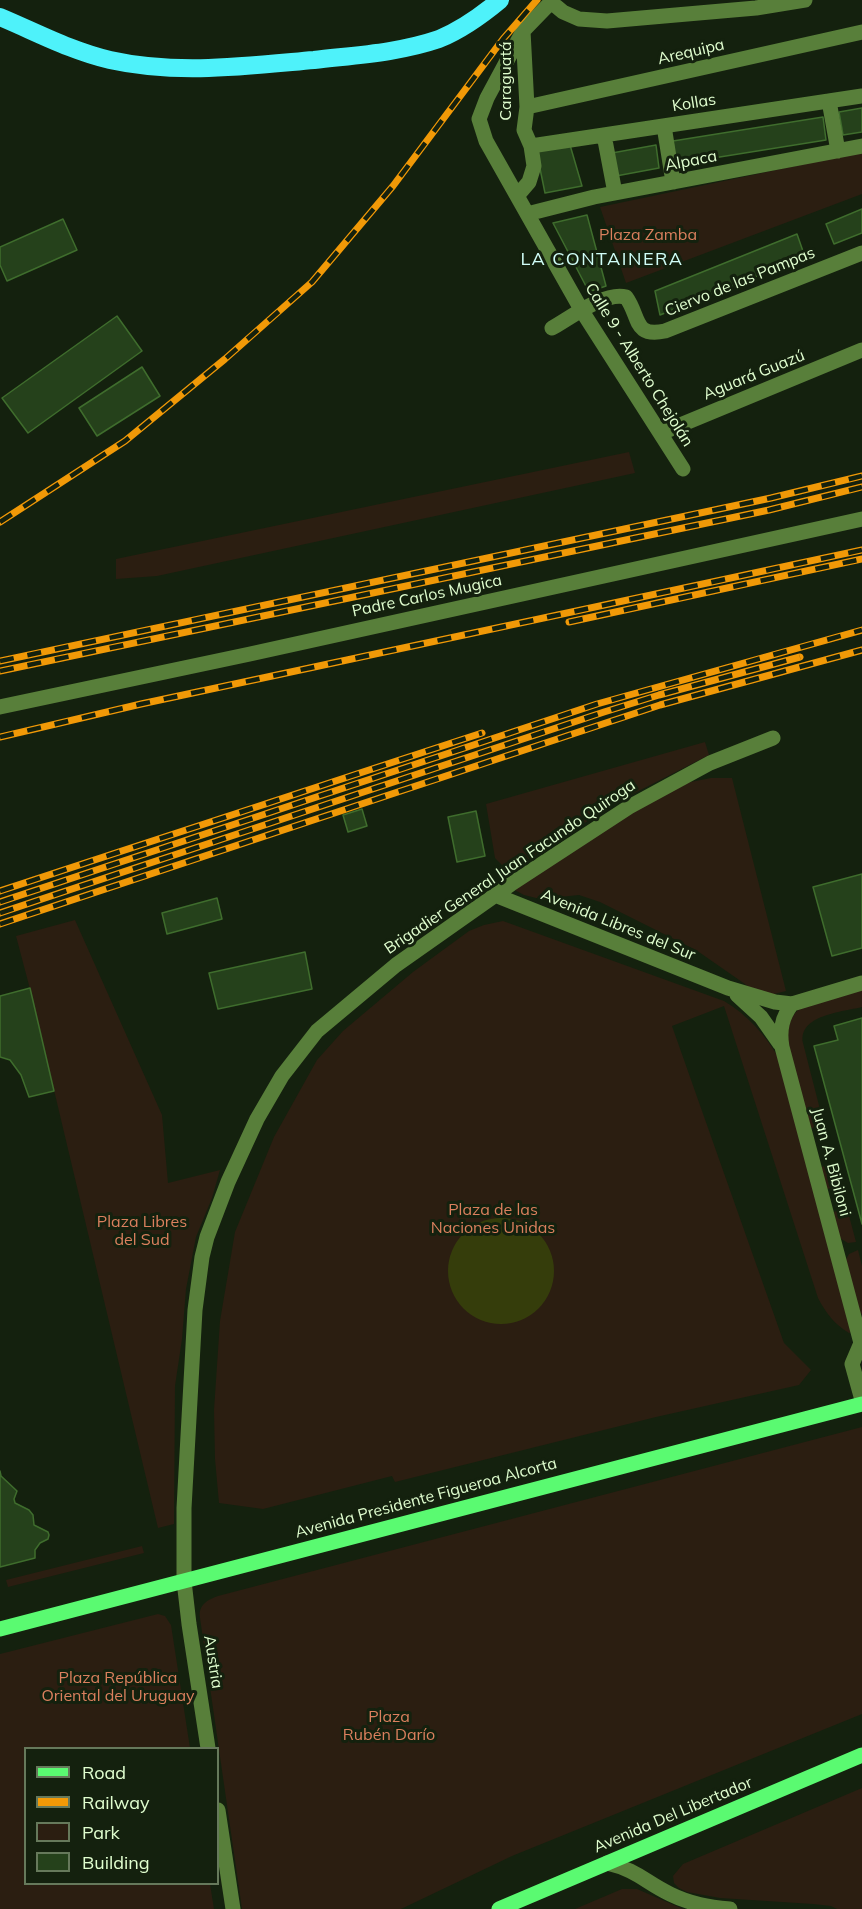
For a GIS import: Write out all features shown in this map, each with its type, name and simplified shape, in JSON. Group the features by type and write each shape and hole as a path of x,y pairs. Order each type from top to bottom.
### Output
{"highway":[{"path":"0,16 51,39 110,60 160,68 216,68 364,55 410,48 442,38 500,0"}],"main road":[{"name":"Avenida Presidente Figueroa Alcorta","path":"0,1629 862,1402"},
{"name":"Avenida Del Libertador","path":"498,1909 862,1755"}],"street":[{"path":"552,1 564,12 579,19 607,21 756,8 805,0"},
{"name":"Calle 9 - Alberto Chejolán","path":"552,1 524,31 487,98 479,119 486,141 582,311 683,469"},
{"name":"Caraguatá","path":"517,196 529,182 534,166 531,146 524,129 527,107 524,31"},
{"name":"Arequipa","path":"527,107 862,32"},
{"name":"Kollas","path":"531,146 862,96"},
{"path":"829,101 838,151"},
{"path":"664,126 673,182"},
{"path":"604,135 615,193"},
{"name":"Alpaca","path":"527,214 615,193 862,147"},
{"name":"Ciervo de las Pampas","path":"552,328 605,298 618,295 627,297 636,322 646,332 652,334 664,332 862,253"},
{"name":"Aguará Guazú","path":"661,433 862,350"},
{"name":"Padre Carlos Mugica","path":"0,707 862,519"},
{"name":"Brigadier General Juan Facundo Quiroga","path":"184,1581 184,1508 198,1278 207,1236 228,1182 257,1119 282,1076 317,1031 396,965 495,895 571,844 671,783 710,763 773,738"},
{"name":"Avenida Libres del Sur","path":"495,895 728,988 766,1000 792,1004"},
{"path":"792,1004 862,983"},
{"name":"Avenida Libres del Sur","path":"728,988 761,1017 782,1047"},
{"name":"Juan A. Bibiloni","path":"792,1004 783,1020 782,1047 861,1343 852,1364 862,1402"},
{"name":"Austria","path":"184,1581 208,1747"},
{"path":"219,1817 233,1909"},
{"path":"607,1863 636,1872 664,1891 683,1899 709,1907 730,1909"}],"green space":[{"name":"Plaza Zamba","path":"862,152 862,194 626,283 600,207"},
{"path":"629,452 635,473 157,576 116,579 116,559"},
{"path":"705,742 709,755 617,802 509,872 495,858 486,804"},
{"path":"711,778 732,778 786,991 770,995 755,991 696,950 600,902 579,895 540,899 524,895 511,888 676,785"},
{"name":"Plaza Libres del Sud","path":"75,920 162,1115 168,1183 220,1170 212,1198 196,1237 186,1289 175,1386 174,1524 158,1528 16,936"},
{"name":"Plaza de las Naciones Unidas","path":"503,921 724,1001 741,1013 762,1034 780,1060 854,1331 849,1333 839,1326 827,1313 818,1298 724,1006 672,1026 784,1343 811,1370 799,1385 656,1417 395,1482 392,1476 263,1509 219,1503 214,1410 220,1321 235,1232 274,1137 317,1060 343,1031 413,972 469,931"},
{"path":"862,990 862,1007 823,1016 807,1026 803,1034 803,1043 824,1125 808,1129 790,1064 788,1029 793,1016 810,1004"},
{"path":"835,1163 840,1185 824,1190 818,1168"},
{"path":"847,1208 856,1242 848,1243 838,1237 830,1213"},
{"path":"858,1250 862,1266 862,1314 858,1313 845,1261 849,1254"},
{"name":"Plaza Rubén Darío","path":"862,1427 862,1714 512,1856 401,1909 242,1909 200,1618 202,1606 218,1596"},
{"path":"142,1546 144,1553 8,1587 6,1580"},
{"name":"Plaza República Oriental del Uruguay","path":"158,1614 165,1616 171,1625 190,1747 24,1747 24,1885 210,1885 214,1909 0,1909 0,1654"},
{"path":"862,1788 862,1909 837,1909 813,1904 720,1898 687,1892 674,1883 673,1876 683,1864"},
{"path":"622,1889 637,1889 683,1909 575,1909"}],"shaded area":[{"path":"501,1218 521,1222 538,1234 550,1251 554,1271 550,1291 538,1308 521,1320 501,1324 481,1320 464,1308 452,1291 448,1271 452,1251 464,1234 481,1222"}],"building":[{"path":"862,108 862,132 843,135 839,112"},
{"path":"823,117 826,140 676,164 673,141"},
{"path":"570,145 582,186 545,193 536,149"},
{"path":"656,145 659,168 616,176 612,153"},
{"path":"862,209 862,233 834,244 826,224"},
{"path":"587,215 606,286 589,292 553,223"},
{"path":"63,219 77,250 7,281 0,265 0,247"},
{"path":"797,234 805,257 660,315 655,291"},
{"path":"117,316 142,351 28,433 2,398"},
{"path":"142,367 160,396 97,436 79,408"},
{"path":"362,809 367,826 348,832 343,815"},
{"path":"476,811 485,856 457,862 448,817"},
{"path":"862,874 862,948 832,956 813,887"},
{"path":"217,898 222,919 167,934 162,913"},
{"path":"305,952 312,989 218,1009 209,973"},
{"path":"30,988 54,1091 29,1097 21,1075 10,1060 0,1057 0,996"},
{"path":"862,1018 862,1224 814,1046 838,1040 834,1026"},
{"path":"0,1471 1,1476 17,1491 15,1503 29,1510 33,1515 34,1525 48,1532 49,1535 48,1539 40,1543 35,1550 35,1558 0,1567"}],"railway":[{"path":"0,522 125,441 225,359 312,282 393,186 503,39 537,0"},
{"path":"0,661 771,498 862,476"},
{"path":"0,671 769,510 862,487"},
{"path":"0,737 141,704 862,550"},
{"path":"569,622 862,559"},
{"path":"0,902 597,704 862,630"},
{"path":"0,924 660,705 862,650"},
{"path":"0,913 604,712 800,657"},
{"path":"0,891 482,733"}],"district":[{"name":"LA CONTAINERA","path":"602,260"}]}
